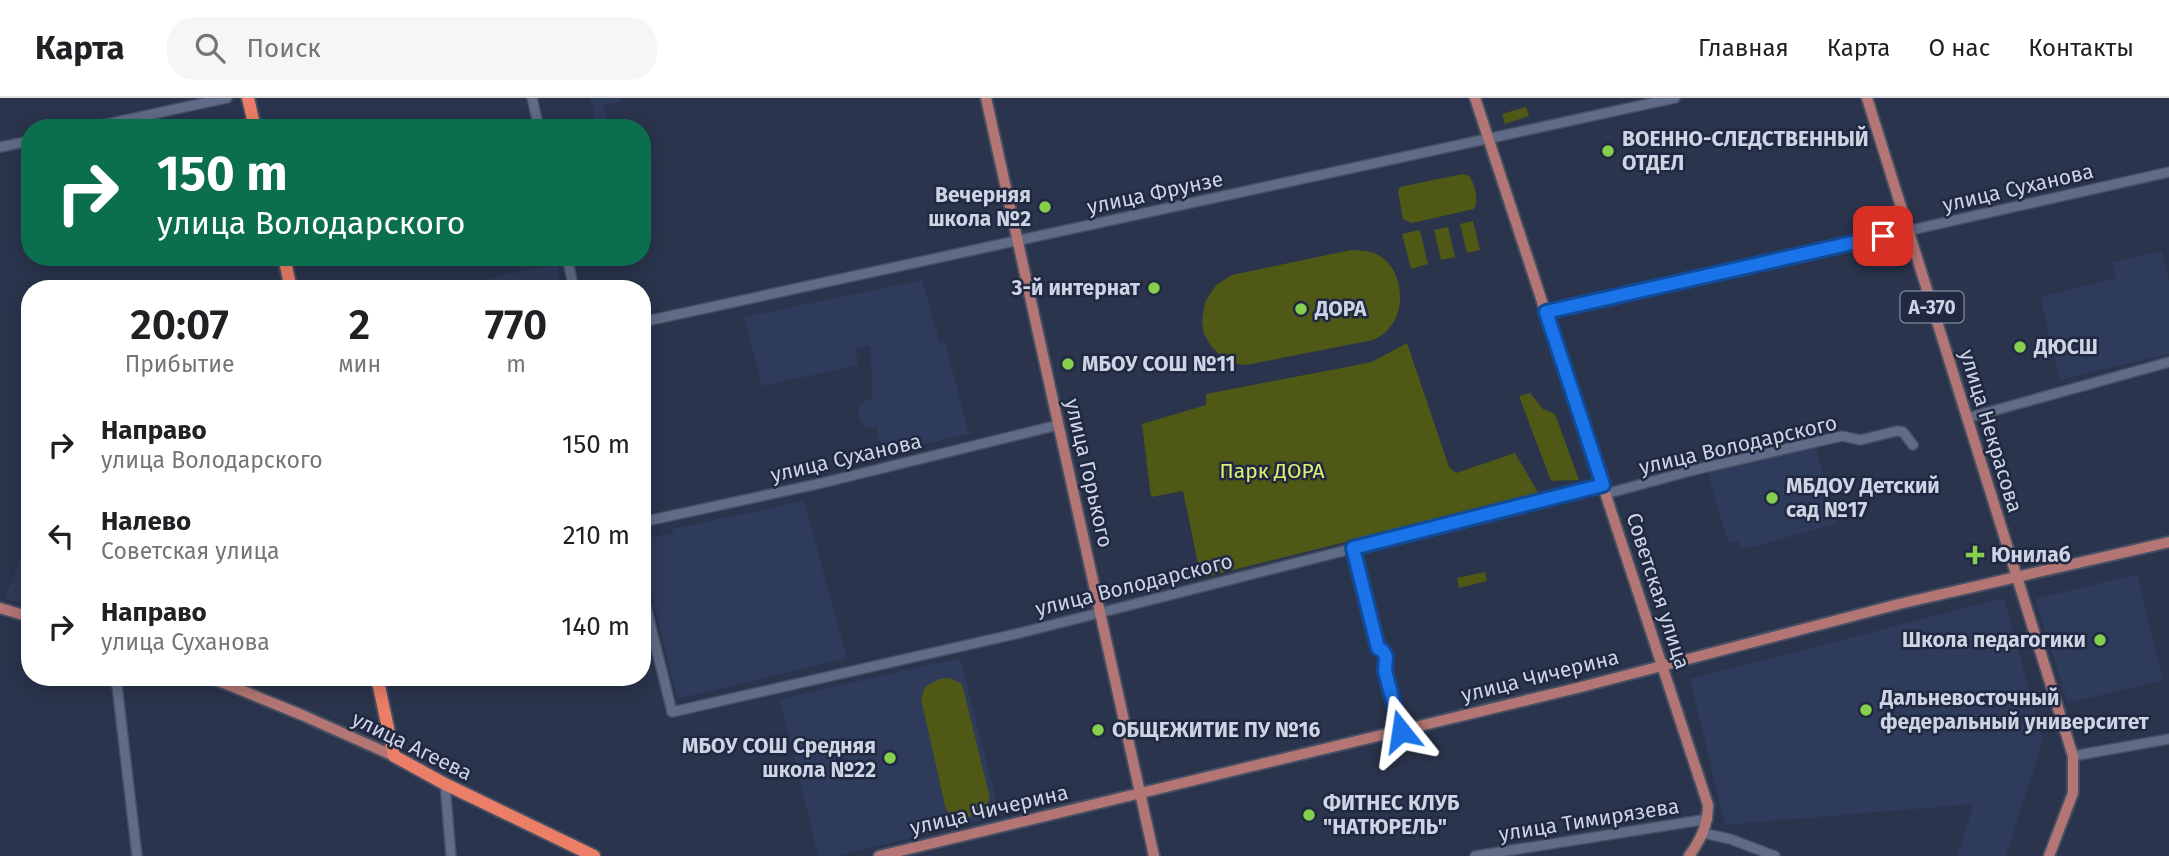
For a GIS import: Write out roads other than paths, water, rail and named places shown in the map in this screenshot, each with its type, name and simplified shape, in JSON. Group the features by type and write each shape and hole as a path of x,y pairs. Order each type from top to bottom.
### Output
{"highway":[{"path":"248,98 253,119"},
{"path":"379,686 394,756"},
{"name":"улица Агеева","path":"394,756 445,784 594,856"}],"main road":[{"name":"улица Горького","path":"986,98 1154,856"},
{"name":"Советская улица","path":"1475,98 1708,805 1708,819"},
{"name":"улица Некрасова","path":"1867,98 2073,756 2073,793 2049,856"},
{"name":"улица Чичерина","path":"879,856 1577,688 1899,604 2169,542"},
{"path":"0,608 21,614"},
{"name":"улица Агеева","path":"231,686 394,756"},
{"path":"1689,856 1708,819"}],"street":[{"path":"130,119 227,98"},
{"path":"532,98 536,119"},
{"name":"улица Фрунзе","path":"651,320 1675,98"},
{"path":"0,147 21,143"},
{"name":"улица Суханова","path":"1546,312 2169,172"},
{"path":"1966,418 2169,362"},
{"name":"улица Суханова","path":"651,520 822,483 1058,425"},
{"name":"улица Володарского","path":"651,627 672,712 1008,636 1353,548 1842,436 1860,440 1897,431 1903,432 1913,445"},
{"path":"1353,548 1378,648 1386,657 1385,671 1401,731"},
{"path":"117,686 137,856"},
{"path":"2073,756 2169,738"},
{"path":"445,784 451,856"},
{"name":"улица Тимирязева","path":"1475,856 1708,819"},
{"path":"1703,833 1730,839 1775,856"}],"place":[{"name":"ВОЕННО-СЛЕДСТВЕННЫЙ ОТДЕЛ","path":"1608,151"},
{"name":"Вечерняя школа №2","path":"1045,207"},
{"name":"3-й интернат","path":"1154,288"},
{"name":"ДОРА","path":"1301,309"},
{"name":"ДЮСШ","path":"2020,347"},
{"name":"МБОУ СОШ №11","path":"1068,364"},
{"name":"МБДОУ Детский сад №17","path":"1772,498"},
{"name":"Юнилаб","path":"1975,555"},
{"name":"Школа педагогики","path":"2100,640"},
{"name":"Дальневосточный федеральный университет","path":"1866,710"},
{"name":"ОБЩЕЖИТИЕ ПУ №16","path":"1098,730"},
{"name":"МБОУ СОШ Средняя школа №22","path":"890,758"},
{"name":"ФИТНЕС КЛУБ \"НАТЮРЕЛЬ\"","path":"1309,815"}],"park label":[{"name":"Парк ДОРА","path":"1272,471"}]}
